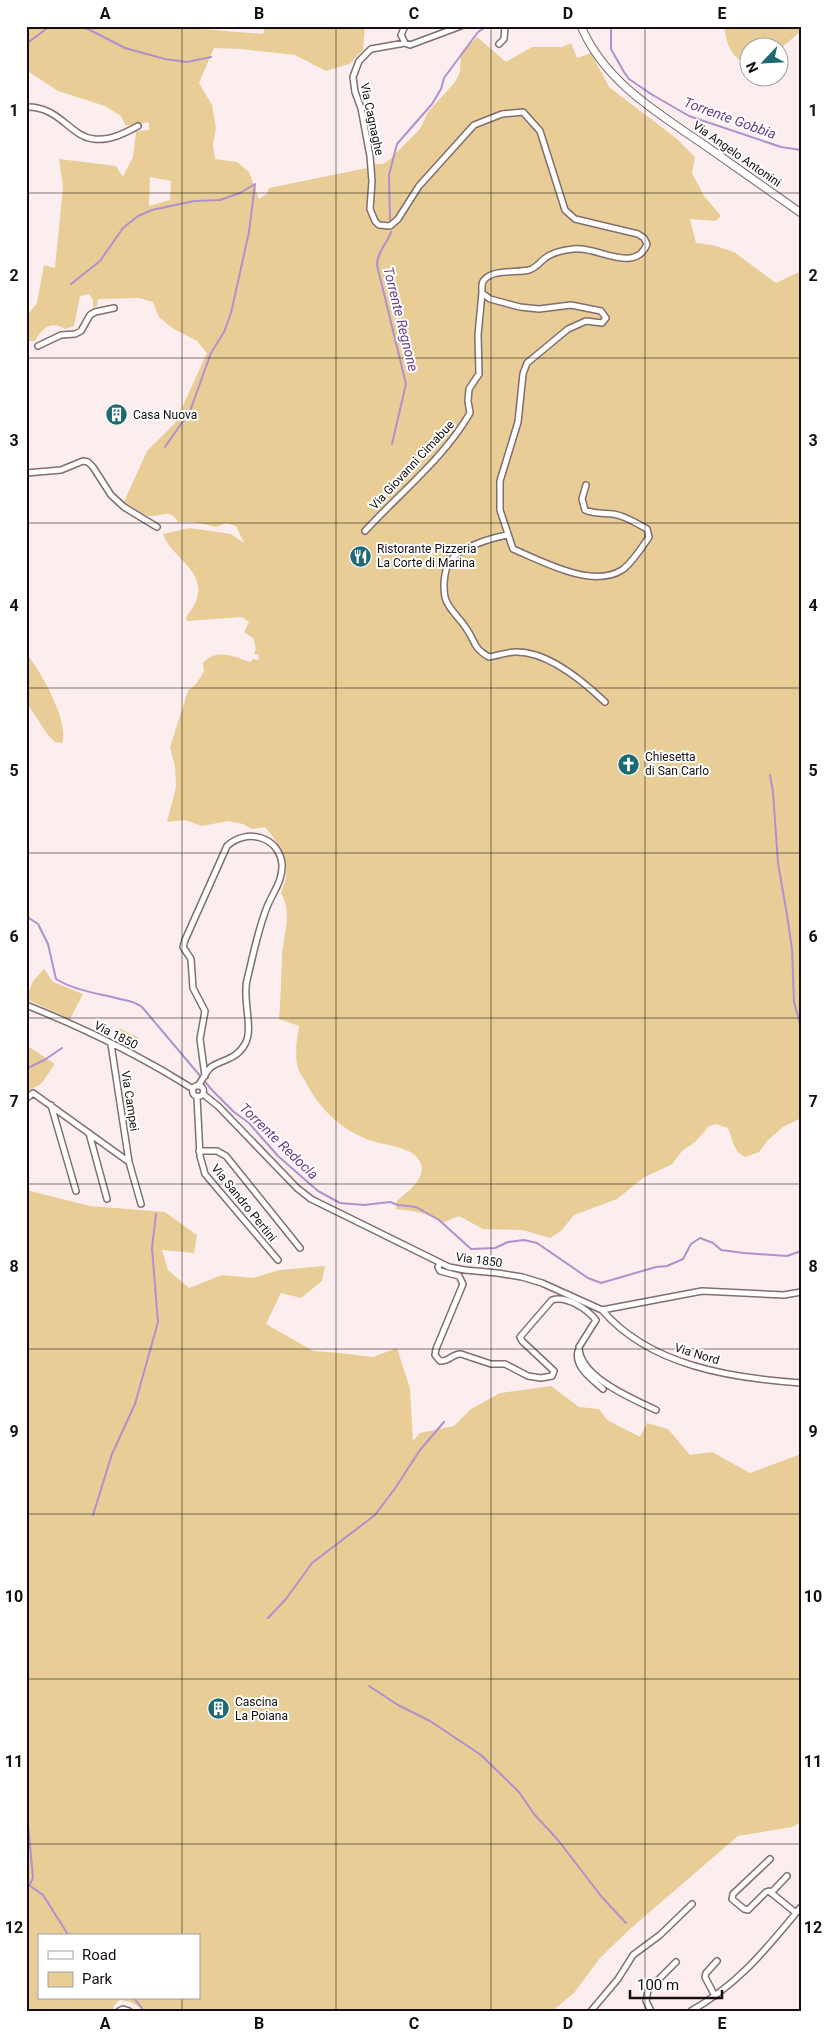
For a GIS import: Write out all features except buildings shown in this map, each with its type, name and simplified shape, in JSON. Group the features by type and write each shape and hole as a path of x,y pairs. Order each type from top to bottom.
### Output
{"main road":[{"name":"Via Angelo Antonini","path":"581,26 595,53 606,68 634,96 801,212"}],"street":[{"path":"405,26 401,35 405,43 410,45 417,44 461,26"},
{"path":"499,44 504,39 505,26"},
{"name":"Via Cagnaghe","path":"405,43 371,49 358,61 353,77 370,156 372,181 370,209 379,226 390,226 398,220 419,186 474,125 502,114 523,112 540,131 565,210 576,219 638,234 644,238 647,244 641,254 631,258 592,250 574,249 557,253 545,258 535,268 528,271 492,275 485,278 482,283 482,293"},
{"path":"26,107 38,106 49,110 92,140 118,136 138,126"},
{"path":"482,293 490,299 539,309 571,305 601,311 606,318 602,323 586,321 568,330 527,363 523,374 518,422 500,481 500,510 513,548 577,574 600,578 623,570 649,537 647,529 629,519 614,514 591,513 585,510 582,499 586,486"},
{"name":"Via Giovanni Cimabue","path":"365,531 444,449 470,413 469,389 479,374 478,335 482,293"},
{"path":"38,346 61,335 75,334 81,331 90,315 114,308"},
{"path":"26,473 61,470 82,461 88,462 111,495 124,507 157,527"},
{"path":"507,535 469,547 448,564 445,578 445,597 454,614 467,629 477,650 488,658 515,652 536,656 561,667 585,683 605,702"},
{"path":"471,654 477,650"},
{"path":"203,1094 197,1097 193,1094 197,1086 205,1076 211,1067 231,1059 239,1053 247,1040 246,986 266,908 279,885 282,873 280,856 270,844 252,835 234,839 227,846 184,940 183,947 192,959 193,988 205,1011 200,1040 205,1076"},
{"name":"Via 1850","path":"26,1005 54,1016 172,1076 203,1088 203,1094 218,1106 297,1188 311,1199 440,1263 465,1270 522,1277 542,1283 602,1310"},
{"name":"Via Campei","path":"111,1044 129,1162 141,1204"},
{"path":"26,1099 33,1093 129,1162"},
{"name":"Via Sandro Pertini","path":"197,1097 199,1151 201,1164 207,1178 278,1260"},
{"path":"50,1105 76,1191"},
{"path":"89,1133 107,1199"},
{"path":"199,1151 217,1151 226,1156 300,1248"},
{"path":"440,1263 438,1267 440,1271 459,1276 463,1284 436,1349 435,1355 440,1362 447,1361 461,1354 490,1364 505,1364 528,1376 548,1378 554,1375 554,1371 520,1338 552,1300 564,1300 582,1307 595,1318 596,1321 581,1342 577,1356 579,1364 603,1389"},
{"path":"602,1310 702,1291 784,1294 801,1292"},
{"path":"582,1307 585,1302"},
{"name":"Via Nord","path":"602,1310 636,1341 667,1355 705,1368 737,1376 801,1383"},
{"path":"578,1350 587,1366 607,1385 656,1410"},
{"path":"770,1859 732,1896 744,1909 748,1910 769,1891 796,1912"},
{"path":"771,1893 787,1876"},
{"path":"592,2011 634,1955 660,1935 692,1904"},
{"path":"691,2011 715,1996 758,1960 801,1907"},
{"path":"715,1996 705,1977 706,1973 717,1961"},
{"path":"650,2011 646,2001 648,1990 676,1962"},
{"path":"119,2011 123,2009 129,2011"}],"green space":[{"path":"26,26 166,26 263,34 265,26 365,26 363,50 349,64 326,71 295,55 214,48 199,83 212,105 216,128 213,145 215,159 237,162 249,172 259,199 267,194 269,188 367,168 388,161 420,129 428,112 455,82 460,72 461,53 477,37 506,62 532,47 562,47 571,43 577,58 591,53 609,87 677,139 695,157 692,173 704,196 721,216 716,221 690,219 696,243 712,245 734,252 776,283 801,271 801,1118 783,1127 768,1140 759,1152 745,1157 741,1155 734,1145 728,1128 716,1124 709,1126 695,1142 682,1151 672,1164 643,1178 617,1199 574,1215 561,1231 550,1238 523,1230 483,1229 459,1216 442,1223 426,1214 396,1209 397,1201 419,1179 422,1168 417,1157 406,1150 376,1142 354,1133 334,1119 311,1092 297,1064 296,1050 299,1026 279,1019 282,957 287,917 285,901 281,893 286,880 286,865 277,844 265,827 252,829 243,824 228,821 202,826 185,820 167,822 176,787 175,766 170,747 188,691 197,683 204,671 203,663 208,658 219,655 232,656 250,662 253,659 258,660 259,655 254,654 256,648 253,638 244,632 249,622 242,617 187,621 186,618 196,601 197,581 187,565 167,543 163,534 190,528 231,534 244,543 236,526 226,523 216,527 194,522 178,522 172,515 168,514 149,516 124,502 147,451 175,423 207,353 197,341 172,328 159,317 153,302 139,298 98,299 97,306 93,308 93,300 89,294 80,296 74,326 65,329 60,326 51,325 41,332 35,341 26,341 26,317 37,303 44,265 55,268 63,187 59,159 116,166 123,177 133,157 136,131 149,130 149,122 126,126 121,116 105,106 58,91 26,70","holes":["150,177 171,181 170,200 149,206"]},
{"path":"724,26 801,26 801,31 790,40 790,38 740,38 740,60 731,50"},
{"path":"26,653 46,683 58,710 62,722 62,743 55,742 48,735 26,702"},
{"path":"44,969 53,982 83,994 70,1019 26,999 33,981"},
{"path":"119,1028 139,1038 135,1047 114,1036"},
{"path":"26,1045 55,1064 41,1084 26,1092"},
{"path":"26,1190 90,1206 165,1212 197,1235 194,1253 162,1250 168,1270 189,1288 222,1275 253,1278 280,1270 325,1266 322,1281 301,1298 281,1293 266,1324 313,1351 373,1357 397,1348 410,1389 413,1441 420,1433 454,1426 471,1409 500,1393 551,1386 579,1407 599,1409 607,1420 640,1437 647,1423 668,1429 690,1455 712,1452 750,1473 801,1454 801,1822 792,1827 738,1836 630,1929 600,1958 574,1993 552,2011 145,2011 131,2002 120,2000 114,2005 113,2011 26,2011"}],"waterway":[{"path":"26,44 50,26"},
{"path":"77,26 88,29 125,48 165,59 187,62 211,57"},
{"name":"Torrente Regnone","path":"390,220 389,175 397,144 432,104 441,89 444,78 478,32 487,26"},
{"name":"Torrente Gobbia","path":"611,26 611,49 624,72 629,79 651,94 689,116 781,147 801,150"},
{"path":"71,284 100,261 123,228 138,216 152,210 194,201 220,200 240,193 255,184"},
{"path":"165,447 190,411 211,353 224,332 231,313 249,232 255,184"},
{"name":"Torrente Regnone","path":"391,232 377,260 377,265 406,384 392,444"},
{"path":"770,775 778,863 792,949 794,1002 801,1027"},
{"name":"Torrente Redocla","path":"26,916 38,924 48,944 56,979 77,989 132,1002 142,1007 212,1090 234,1112 249,1123 278,1156 318,1191 340,1203 364,1205 390,1202 416,1207 439,1220 471,1249 495,1248 508,1242 524,1240 537,1243 588,1278 601,1283 656,1267 667,1266 683,1259 691,1244 700,1238 713,1243 721,1250 744,1253 787,1256 801,1251"},
{"path":"26,1069 62,1048"},
{"path":"93,1515 112,1454 135,1404 158,1322 152,1248 156,1214"},
{"path":"268,1618 286,1599 312,1563 375,1515 420,1450 444,1422"},
{"path":"369,1686 398,1705 430,1721 481,1755 519,1792 534,1814 558,1840 601,1896 626,1923"},
{"path":"26,1803 33,1878 30,1884"},
{"path":"26,1883 43,1895 68,1934"},
{"path":"136,2000 144,2011"}],"place":[{"name":"Casa Nuova","path":"117,415"},
{"name":"Ristorante Pizzeria La Corte di Marina","path":"361,556"},
{"name":"Chiesetta di San Carlo","path":"629,764"},
{"name":"Cascina La Poiana","path":"219,1709"}]}
